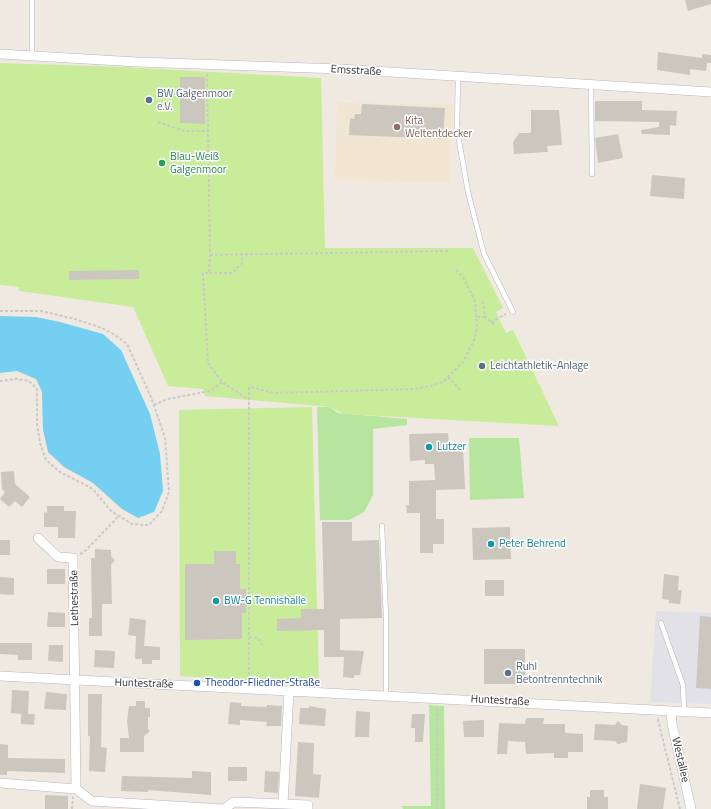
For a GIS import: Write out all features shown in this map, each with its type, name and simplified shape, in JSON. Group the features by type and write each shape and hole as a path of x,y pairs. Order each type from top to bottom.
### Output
{"street":[{"name":"Emsstraße","path":"0,54 207,65 341,69 711,92"},
{"name":"Lethestraße","path":"38,538 58,557 74,558 76,681"},
{"name":"Huntestraße","path":"0,676 711,713"},
{"path":"76,681 76,789"},
{"path":"283,804 289,691"},
{"name":"Westallee","path":"671,711 672,724 692,809"},
{"path":"0,783 76,789 92,801 148,806 224,809 234,802 308,805 308,809"}],"lane":[{"path":"32,0 32,56"},
{"path":"458,77 457,129 468,192 484,254 513,311"},
{"path":"591,85 592,174"},
{"path":"382,526 386,617 386,696"},
{"path":"661,623 683,685 685,701 684,712"}],"path":[{"path":"207,65 209,273"},
{"path":"158,122 184,131 207,131"},
{"path":"210,255 450,251"},
{"path":"242,255 242,264 232,273 203,273 206,349 208,363 222,382 249,400"},
{"path":"249,689 249,387 275,393 414,389 436,384 448,377 463,362 469,352 475,334 477,317 475,301 469,288 455,269"},
{"path":"483,301 485,317"},
{"path":"0,311 41,311 75,319 102,328 127,344 154,405 165,438 169,492 162,511 149,525 132,524 111,511 93,489 60,472 46,460 40,442 37,424 37,389 29,381 17,379 0,381"},
{"path":"491,322 513,311"},
{"path":"477,317 485,317 495,324"},
{"path":"448,377 461,391"},
{"path":"154,405 167,398 210,391 222,382"},
{"path":"74,558 84,552 119,516"},
{"path":"249,637 258,638 262,645"},
{"path":"436,698 437,809"}],"shaded area":[{"path":"337,103 452,104 450,182 335,180"},
{"path":"656,611 711,613 711,704 650,702"}],"green space":[{"path":"0,63 123,67 321,78 325,248 473,248 503,308 496,312 506,333 513,330 559,426 344,414 330,407 205,396 204,389 168,386 133,307 19,291 19,287 0,285"},
{"path":"312,407 319,685 180,676 179,410"},
{"path":"317,407 330,407 338,413 407,419 407,425 373,429 373,495 364,512 349,520 320,520"},
{"path":"469,438 519,438 524,498 470,500"},
{"path":"429,705 444,706 445,809 403,809 402,806 431,806"}],"water":[{"path":"0,316 36,317 103,334 121,350 150,414 160,454 163,491 154,512 138,518 122,509 93,483 64,467 48,452 43,430 42,392 36,379 17,371 0,373"}],"building":[{"path":"685,0 711,0 711,4 688,11"},
{"path":"658,52 702,58 702,54 711,55 711,63 707,63 706,71 690,69 690,75 657,70"},
{"name":"Blau-Weiß Galgenmoor","path":"180,77 205,77 205,124 180,123"},
{"path":"595,101 642,101 642,110 677,111 676,126 670,125 670,135 642,134 641,130 659,127 659,122 595,121"},
{"name":"Kita Weltentdecker","path":"362,104 445,108 443,139 349,135 350,118 354,119 355,114 361,114"},
{"path":"531,110 559,110 562,145 547,146 548,152 514,154 513,142 519,133 531,133"},
{"path":"618,134 623,158 598,163 595,138"},
{"path":"652,175 685,178 684,199 650,196"},
{"path":"139,270 139,279 69,280 69,271"},
{"path":"448,433 449,446 463,446 465,489 436,490 436,519 444,519 444,544 433,544 433,553 420,553 420,513 407,513 406,505 409,505 409,481 435,480 434,464 425,464 425,460 410,461 409,434"},
{"path":"14,471 15,484 30,497 22,507 15,501 9,507 0,499 5,492 2,489 1,472"},
{"path":"47,506 64,506 64,511 76,511 75,538 58,538 58,527 44,527 44,512 47,513"},
{"path":"322,522 352,522 352,541 379,540 382,618 340,619 340,650 364,651 360,675 354,675 354,678 343,677 344,657 324,657 324,630 277,631 277,619 301,618 301,609 324,609"},
{"name":"Peter Behrend","path":"510,527 511,559 473,560 472,528"},
{"path":"0,540 10,540 10,555 0,555"},
{"path":"95,549 111,550 111,556 115,560 111,565 112,604 102,604 102,636 89,636 89,618 92,618 91,558 95,558"},
{"name":"BW-G Tennishalle","path":"214,551 236,551 236,564 240,564 240,589 246,589 246,613 242,613 242,639 185,640 185,564 214,564"},
{"path":"47,569 65,569 65,584 47,584"},
{"path":"664,574 679,576 678,590 682,590 680,604 669,603 669,600 662,599"},
{"path":"0,577 14,578 14,595 0,594"},
{"path":"485,580 504,580 504,596 485,596"},
{"path":"48,612 65,613 65,627 47,627"},
{"path":"700,616 711,617 711,689 696,688"},
{"path":"130,618 146,620 144,646 160,647 160,660 152,660 152,664 142,664 142,659 135,659 136,636 128,635"},
{"path":"0,643 32,643 32,660 18,660 18,655 0,654"},
{"path":"49,645 63,645 63,662 48,661"},
{"path":"484,649 525,649 525,684 484,684"},
{"path":"95,650 115,651 114,668 94,667"},
{"path":"12,690 29,691 28,714 35,714 34,725 21,724 21,714 11,713"},
{"path":"46,692 67,694 66,710 44,709"},
{"path":"88,694 102,694 101,747 107,748 105,772 89,771 90,736 88,736"},
{"path":"136,701 145,701 145,708 150,708 148,729 150,731 144,736 144,752 120,752 120,738 129,738 127,721 129,706 136,706"},
{"path":"230,702 241,703 241,706 282,706 281,726 266,726 267,722 240,720 240,725 228,724"},
{"path":"309,706 326,709 325,726 299,724 300,708 309,708"},
{"path":"356,711 370,712 369,737 355,737"},
{"path":"412,714 425,714 423,742 415,742 415,728 411,728"},
{"path":"526,718 544,718 543,724 565,724 565,733 583,734 583,752 568,752 568,758 554,758 554,753 526,754 525,742 508,741 507,754 497,754 499,723 525,724"},
{"path":"484,720 484,737 464,737 463,721"},
{"path":"618,721 622,725 628,726 627,742 618,744 615,741 594,740 595,724 615,725"},
{"path":"298,742 314,743 313,774 321,775 319,798 295,796"},
{"path":"0,744 8,745 8,758 65,759 65,773 7,771 7,775 0,775"},
{"path":"228,767 247,767 247,781 228,781"},
{"path":"192,771 211,772 211,795 148,790 148,792 121,791 122,776 192,778"},
{"path":"265,771 279,772 278,793 264,792"},
{"path":"640,784 666,788 663,809 637,809"},
{"path":"590,790 604,790 604,797 608,797 608,809 587,809 587,797 590,797"},
{"path":"45,795 68,796 68,809 45,809"}],"place":[{"name":"BW Galgenmoor e.V.","path":"149,100"},
{"name":"Kita Weltentdecker","path":"397,127"},
{"name":"Blau-Weiß Galgenmoor","path":"162,163"},
{"name":"Leichtathletik-Anlage","path":"482,366"},
{"name":"Lutzer","path":"429,447"},
{"name":"Peter Behrend","path":"491,544"},
{"name":"BW-G Tennishalle","path":"216,601"},
{"name":"Ruhl Betontrenntechnik","path":"508,673"},
{"name":"Theodor-Fliedner-Straße","path":"197,683"}]}
